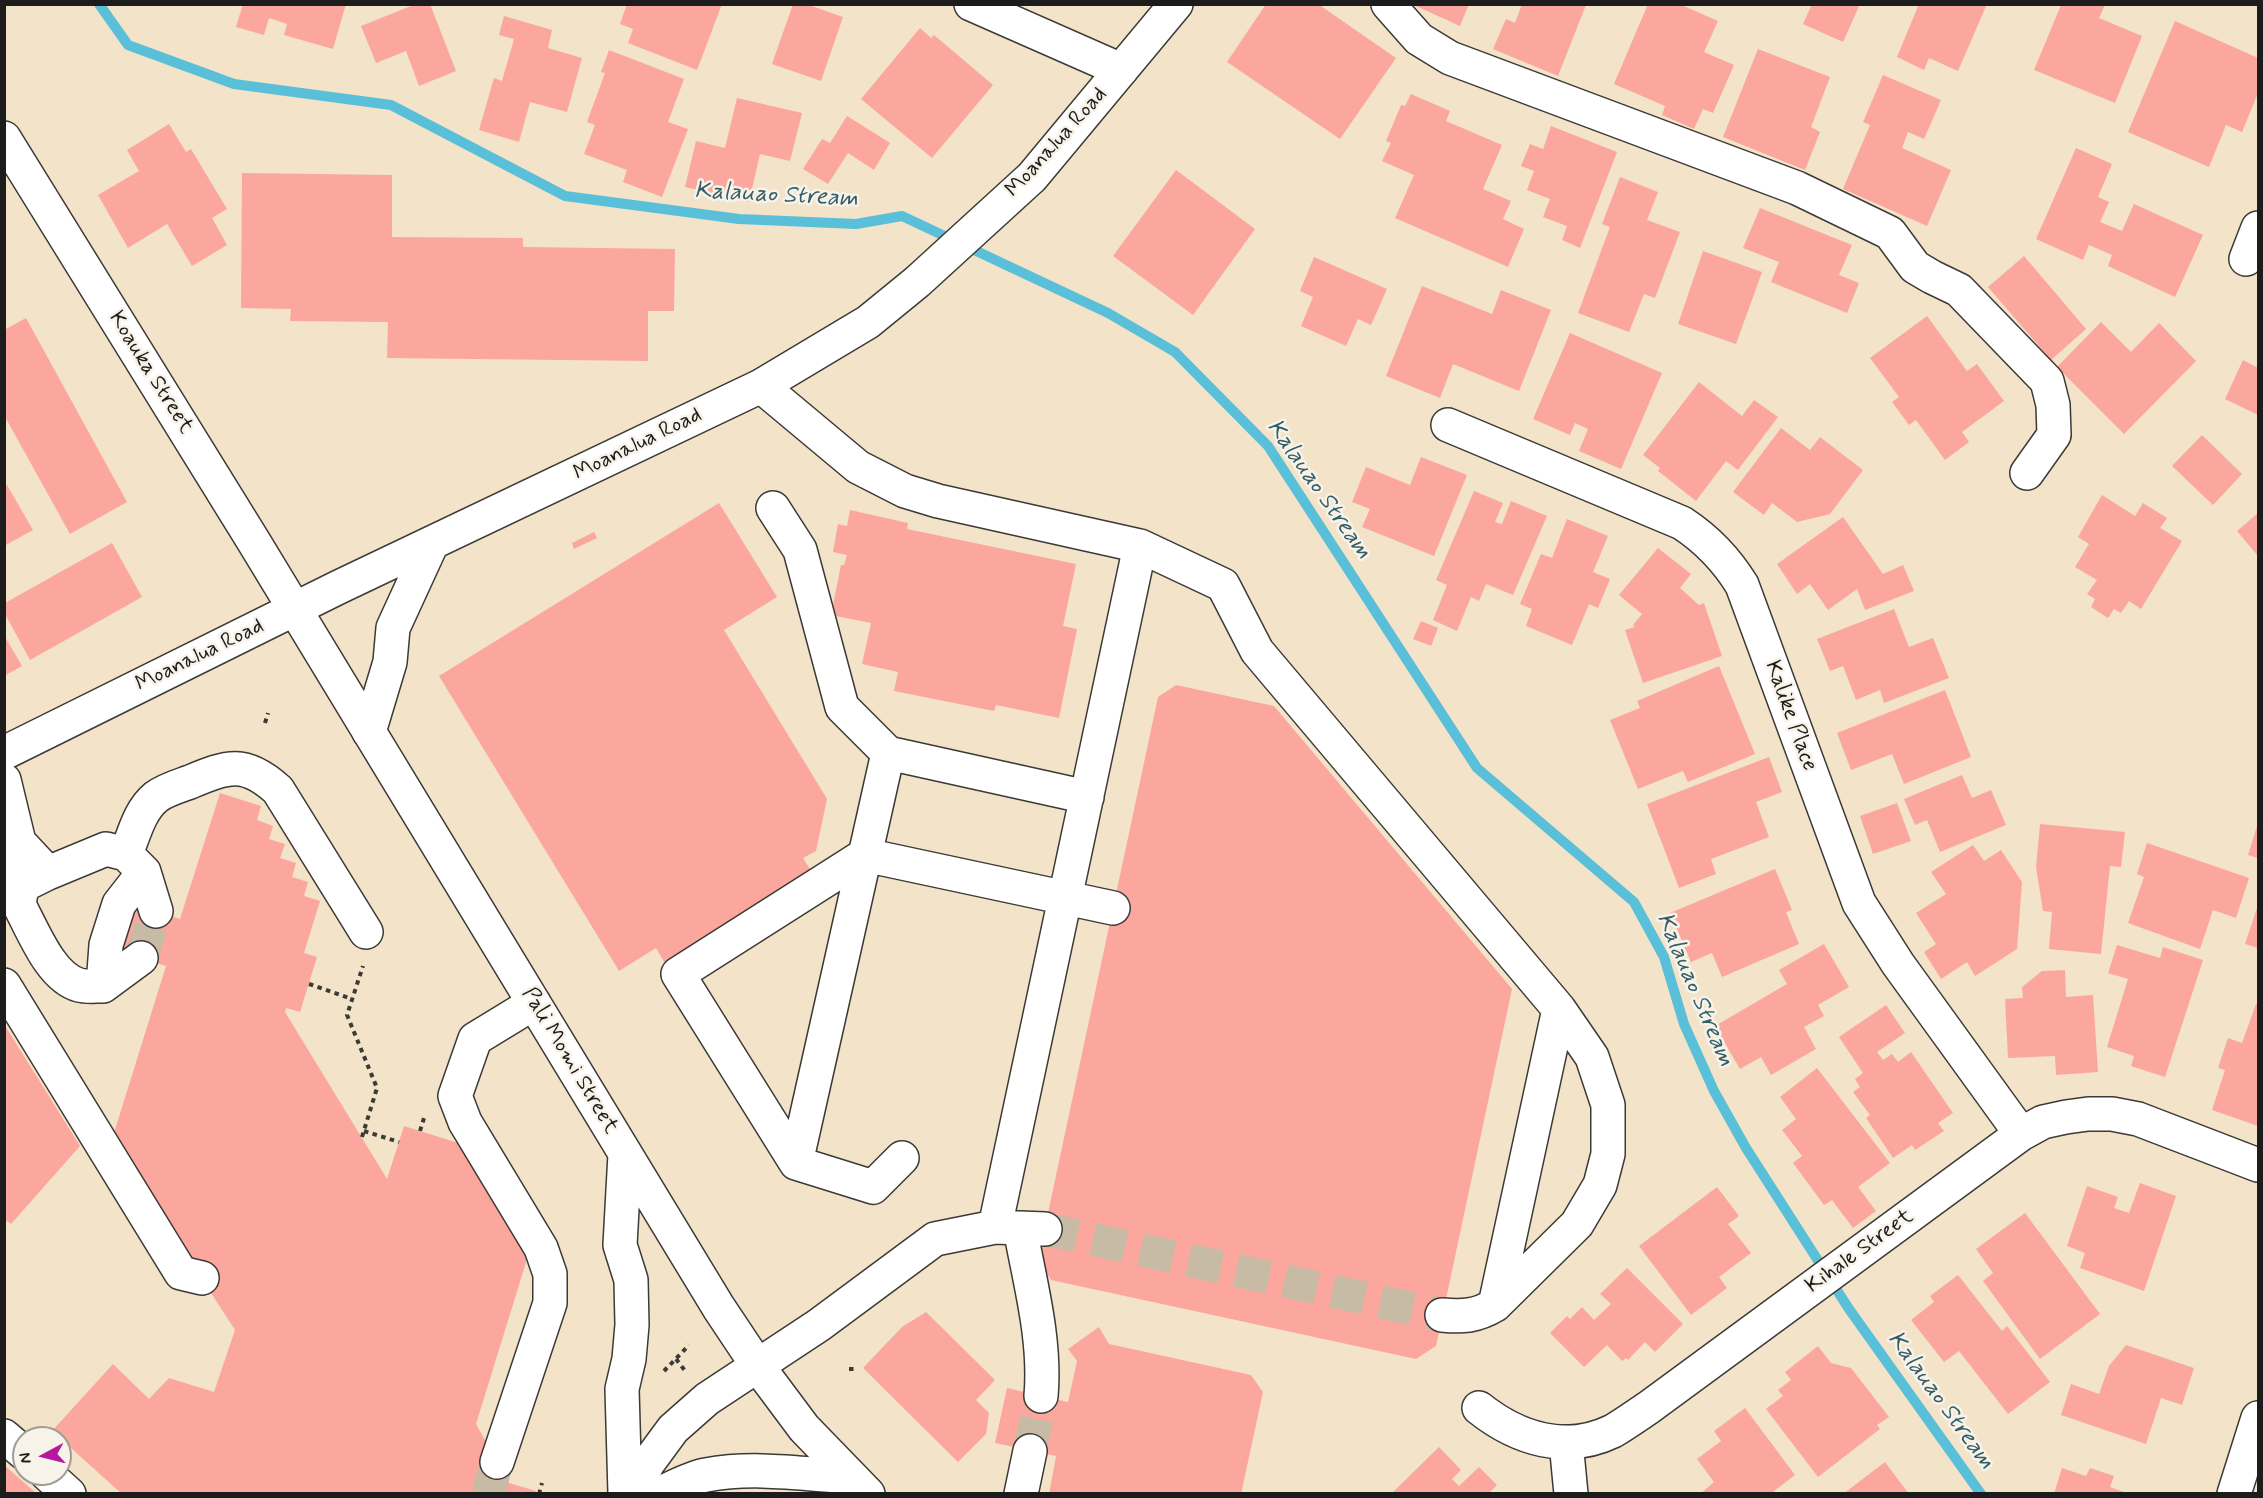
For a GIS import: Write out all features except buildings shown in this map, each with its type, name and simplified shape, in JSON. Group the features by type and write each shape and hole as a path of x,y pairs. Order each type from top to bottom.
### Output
{"street":[{"path":"970,4 1121,70"},
{"name":"Moanalua Road","path":"4,753 294,609 760,386 868,322 917,282 1032,177 1176,4"},
{"path":"1388,4 1419,39 1450,58 1797,188 1890,233 1915,267 1959,290 2047,381 2053,405 2054,435 2027,473"},
{"name":"Koauka Street","path":"4,138 294,609"},
{"path":"2246,259 2259,228"},
{"path":"760,386 858,467 905,491 938,501 1140,546 1223,585 1257,651 1559,1009 1592,1057 1608,1105 1608,1154 1600,1185 1577,1224 1495,1305 1481,1313 1461,1317 1442,1315"},
{"name":"Kalike Place","path":"1448,425 1682,523 1712,545 1729,563 1742,585 1859,903 1898,964 2021,1134"},
{"path":"773,507 800,550 842,707 888,753 1086,796"},
{"path":"369,732 390,662 393,628 432,543"},
{"path":"1041,1396 1043,1372 1041,1345 1020,1228 1065,898 1140,546"},
{"name":"Pali Momi Street","path":"294,609 719,1308 757,1365 804,1428 860,1485"},
{"path":"796,1163 888,753"},
{"path":"103,986 106,945 118,904 135,863 142,814 156,797 215,771 233,768 249,770 264,777 278,790 366,944"},
{"path":"4,780 25,874 19,905 53,967 63,977 80,986 103,986 141,958"},
{"path":"25,874 106,849 135,863 156,911"},
{"path":"902,1158 873,1187 796,1163 678,974 865,855 1113,908"},
{"path":"4,986 181,1274 202,1278"},
{"path":"497,1462 550,1303 550,1274 541,1248 465,1122 455,1096 475,1039 534,1003"},
{"path":"1495,1305 1559,1009"},
{"name":"Kihale Street","path":"1479,1408 1497,1423 1514,1431 1530,1437 1566,1442 1596,1437 1622,1425 2021,1134 2043,1122 2088,1114 2112,1114 2138,1119 2259,1165"},
{"path":"625,1154 620,1245 631,1280 632,1325 629,1359 622,1389 625,1494"},
{"path":"633,1494 648,1463 673,1430 707,1399 819,1325 935,1239 1020,1228"},
{"path":"2235,1494 2258,1421"},
{"path":"2255,1494 2258,1421"},
{"path":"1566,1442 1571,1494"},
{"path":"1021,1494 1030,1450"},
{"path":"659,1494 704,1475 726,1472 779,1471 860,1485"}],"path":[{"path":"265,723 268,713"},
{"path":"362,1137 376,1088 347,1015 366,944"},
{"path":"309,984 352,999"},
{"path":"364,1131 399,1142"},
{"path":"676,1359 687,1373"},
{"path":"849,1369 855,1369"},
{"path":"539,1494 542,1483"}],"waterway":[{"name":"Kalauao Stream","path":"99,4 128,45 234,84 391,105 565,196 739,219 856,224 902,216 1108,313 1175,352 1268,446 1477,768 1634,902 1664,957 1684,1024 1714,1091 1746,1148 1849,1309 1981,1494"}],"tunnel":[{"path":"141,958 156,911"},
{"path":"1045,1229 1442,1315"},
{"path":"1030,1451 1041,1396"},
{"path":"488,1494 497,1462"}]}
